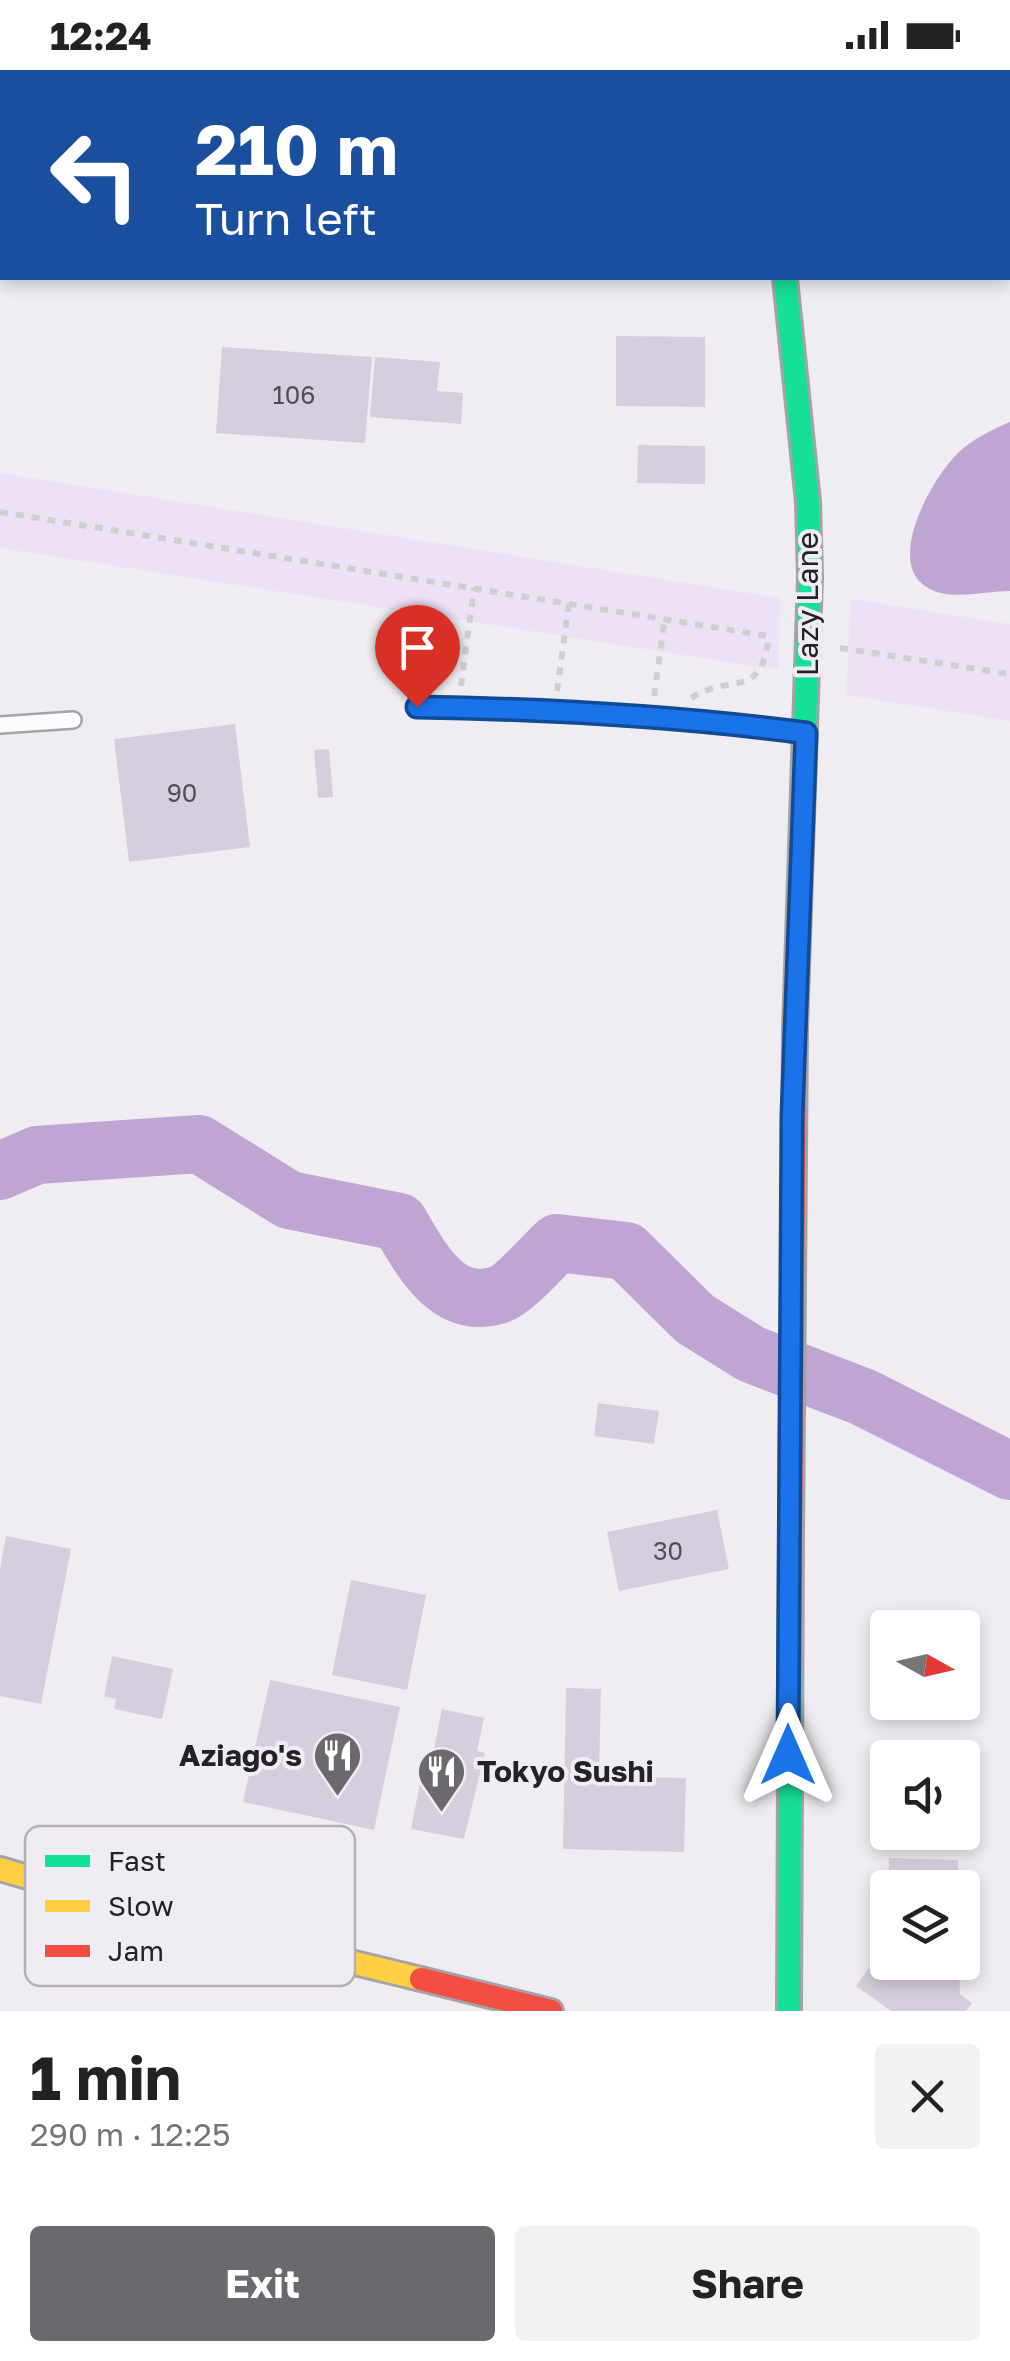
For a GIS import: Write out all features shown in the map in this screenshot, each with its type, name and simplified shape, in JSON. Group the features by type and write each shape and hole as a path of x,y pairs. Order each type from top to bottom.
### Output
{"main road":[{"name":"Lazy Lane","path":"785,280 808,502 810,643 792,1116 789,2011"},
{"path":"0,1870 25,1877"},
{"path":"355,1963 551,2011"}],"lane":[{"path":"417,707 555,708 806,733"},
{"path":"0,725 73,720"}],"path":[{"path":"0,512 1010,674"},
{"path":"458,707 474,588"},
{"path":"555,708 569,604"},
{"path":"660,716 665,618"},
{"path":"660,716 696,694 746,682 759,674 766,660 769,636"}],"shaded area":[{"path":"1010,422 1010,591 960,595 932,590 917,579 911,563 911,544 924,503 957,454"},
{"path":"0,473 780,598 779,670 0,548"},
{"path":"851,599 1010,624 1010,721 846,695"}],"building":[{"path":"616,336 705,337 705,407 616,406"},
{"path":"222,347 372,357 365,443 216,433"},
{"path":"375,357 440,362 437,391 463,393 461,424 370,417"},
{"path":"638,445 705,446 705,484 637,483"},
{"path":"235,724 250,847 129,862 114,739"},
{"path":"329,749 333,797 318,798 314,750"},
{"path":"598,1403 659,1411 654,1444 594,1436"},
{"path":"717,1510 729,1569 619,1591 607,1532"},
{"path":"6,1536 71,1549 41,1704 0,1696 0,1569"},
{"path":"351,1580 426,1595 407,1690 332,1675"},
{"path":"112,1656 173,1669 162,1719 114,1709 116,1699 104,1696"},
{"path":"270,1680 400,1707 374,1830 243,1802"},
{"path":"566,1688 601,1689 599,1776 686,1778 684,1852 563,1849"},
{"path":"442,1709 484,1718 477,1751 485,1753 464,1839 411,1829 426,1753 433,1754"},
{"path":"889,1858 958,1860 958,1870 889,1870"},
{"path":"870,1967 870,1980 960,1980 960,1994 972,2003 966,2011 891,2011 856,1986"}],"waterway":[{"path":"0,1171 37,1155 199,1144 289,1200 399,1222 437,1278 464,1295 480,1298 498,1295 512,1287 557,1243 626,1251 695,1319 751,1354 863,1397 1010,1471"}],"traffic: fast":[{"path":"785,280 808,502 810,577 795,1029"},
{"path":"789,2011 791,1534"}],"traffic: slow":[{"path":"0,1869 25,1876"},
{"path":"355,1963 421,1979"}],"traffic: jam":[{"path":"791,1534 795,1029"},
{"path":"421,1979 551,2011"}],"place":[{"name":"Aziago's","path":"337,1798"},
{"name":"Tokyo Sushi","path":"442,1814"}],"route":[{"path":"417,707 555,708 706,720 806,733 792,1116 788,1755"}]}
